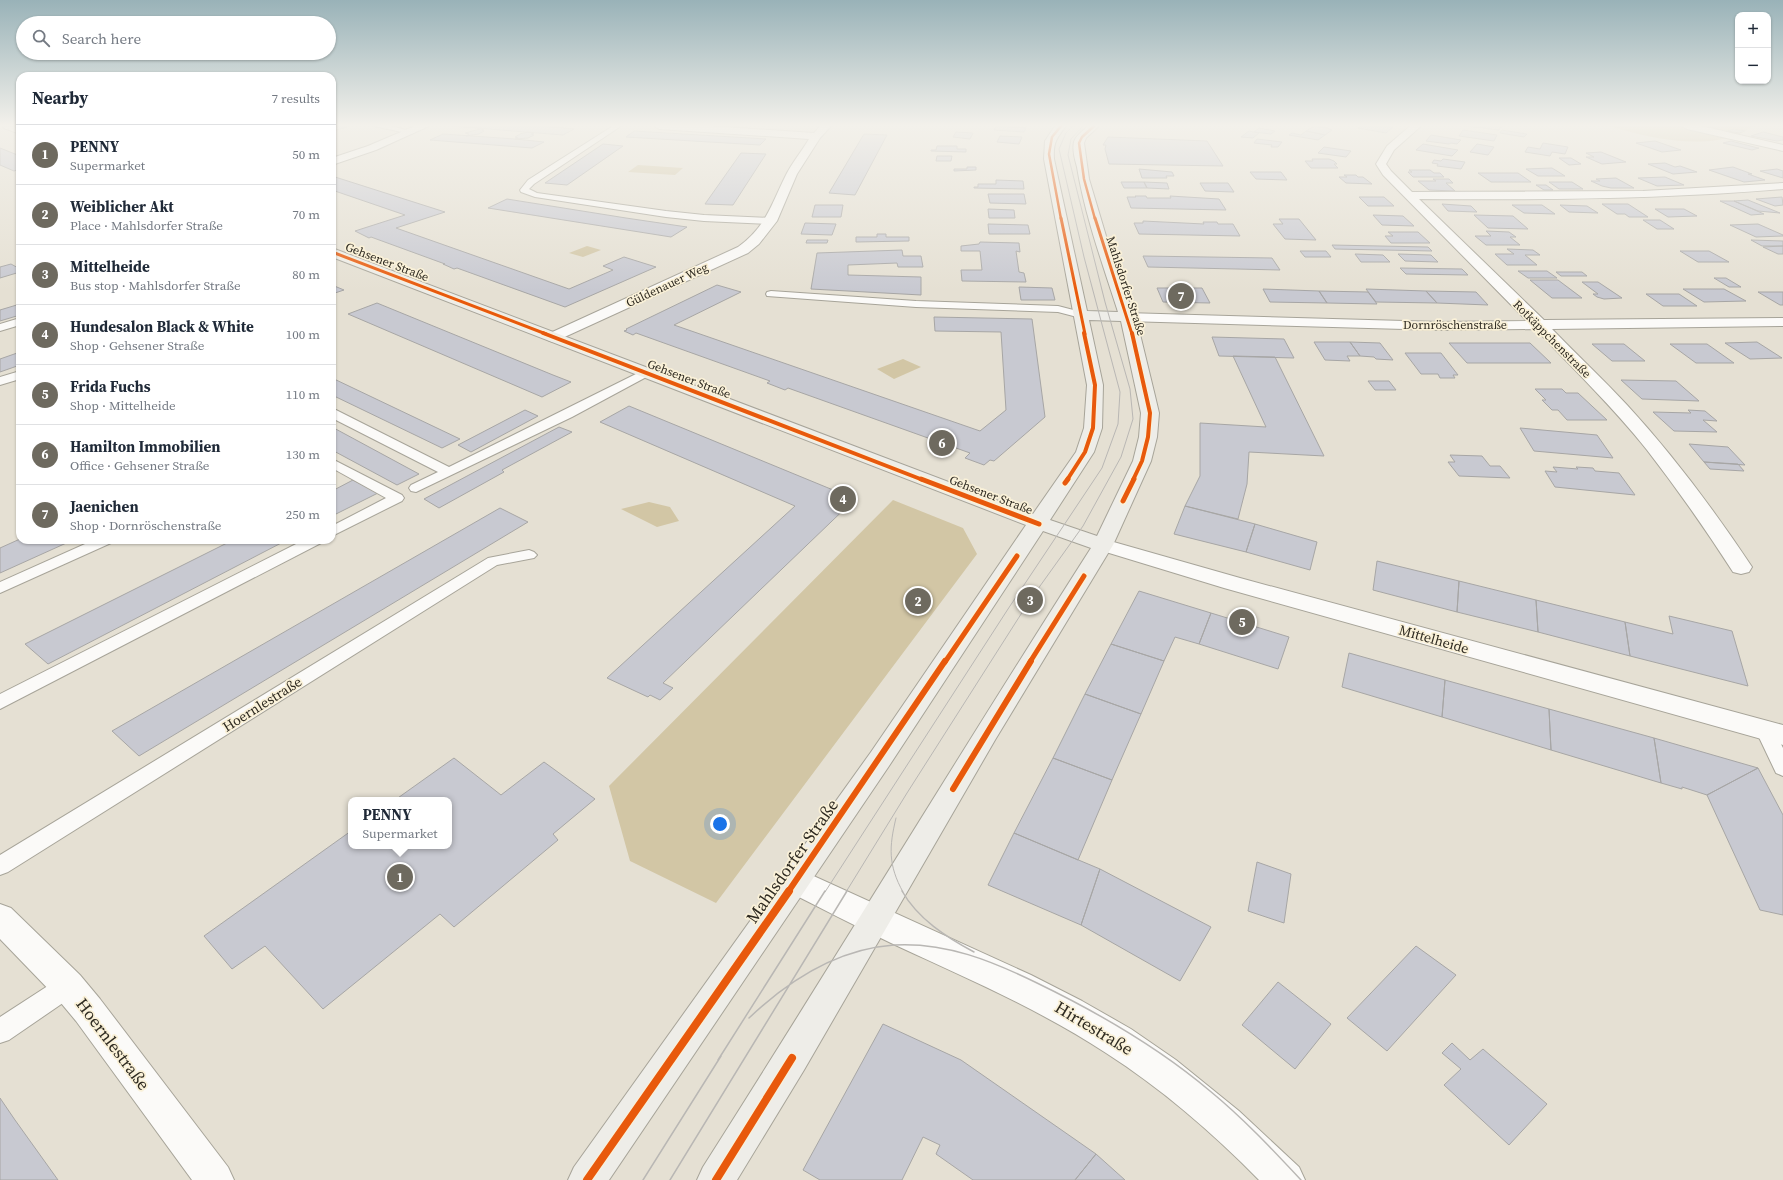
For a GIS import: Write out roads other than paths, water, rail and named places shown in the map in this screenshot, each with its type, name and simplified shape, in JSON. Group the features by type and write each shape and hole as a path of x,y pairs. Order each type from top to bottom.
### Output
{"main road":[{"name":"Mahlsdorfer Straße","path":"587,1180 796,881 1038,524 1085,452 1093,428 1095,385 1054,181"},
{"name":"Mahlsdorfer Straße","path":"716,1180 792,1058 986,733 1103,545 1142,461 1148,437 1150,413 1147,396 1126,317 1100,236 1085,181"},
{"name":"Gehsener Straße","path":"336,254 1038,524 1103,545"},
{"path":"1081,315 1126,317"}],"street":[{"name":"Güldenauer Weg","path":"553,337 743,250 754,241 771,221 789,181"},
{"name":"Rotkäppchenstraße","path":"1396,181 1540,325 1616,404 1652,446 1714,524 1741,567"},
{"path":"1409,195 1547,197 1626,196 1683,194 1783,186"},
{"name":"Dornröschenstraße","path":"1126,317 1440,326 1783,322"},
{"name":"Mittelheide","path":"1103,545 1232,583 1774,733"},
{"name":"Hirtestraße","path":"796,881 1045,999 1119,1041 1184,1087 1215,1112 1286,1180"},
{"name":"Hoernlestraße","path":"0,918 68,986 88,1010 214,1180"}],"lane":[{"path":"532,181 524,190 535,195 666,214 704,218 771,221"},
{"path":"771,294 930,305 1058,309 1081,315"},
{"path":"0,328 16,322"},
{"path":"416,488 568,414 646,373"},
{"path":"0,381 16,375"},
{"path":"336,415 448,472"},
{"path":"336,465 397,498 336,530"},
{"path":"0,588 97,544"},
{"path":"0,702 308,544"},
{"name":"Hoernlestraße","path":"0,866 493,561 529,555"},
{"name":"Mittelheide","path":"1774,733 1783,768"},
{"path":"0,1031 68,986"}],"tram line":[{"path":"825,892 1008,609 1102,468 1118,424 1120,392 1084,257 1066,181"},
{"path":"846,892 1030,600 1083,526 1121,457 1133,419 1130,389 1105,302 1075,181"},
{"path":"896,818 892,838 891,856 892,864 903,892"},
{"path":"718,1060 825,891"},
{"path":"789,985 847,891"},
{"path":"902,891 924,919 953,940 974,952"},
{"path":"789,985 834,960 853,953 894,945 913,945 950,950 1003,967 1083,1006 1149,1045 1170,1060 1222,1101 1257,1134 1301,1180"},
{"path":"670,1180 789,985"},
{"path":"749,1018 764,1004 789,985"},
{"path":"643,1180 721,1056"}],"place":[{"name":"Jaenichen","path":"1181,296"},
{"name":"Hamilton Immobilien","path":"942,443"},
{"name":"Hundesalon Black & White","path":"843,499"},
{"name":"Mittelheide","path":"1030,600"},
{"name":"Weiblicher Akt","path":"918,601"},
{"name":"Frida Fuchs","path":"1242,622"},
{"name":"PENNY","path":"400,877"}]}
